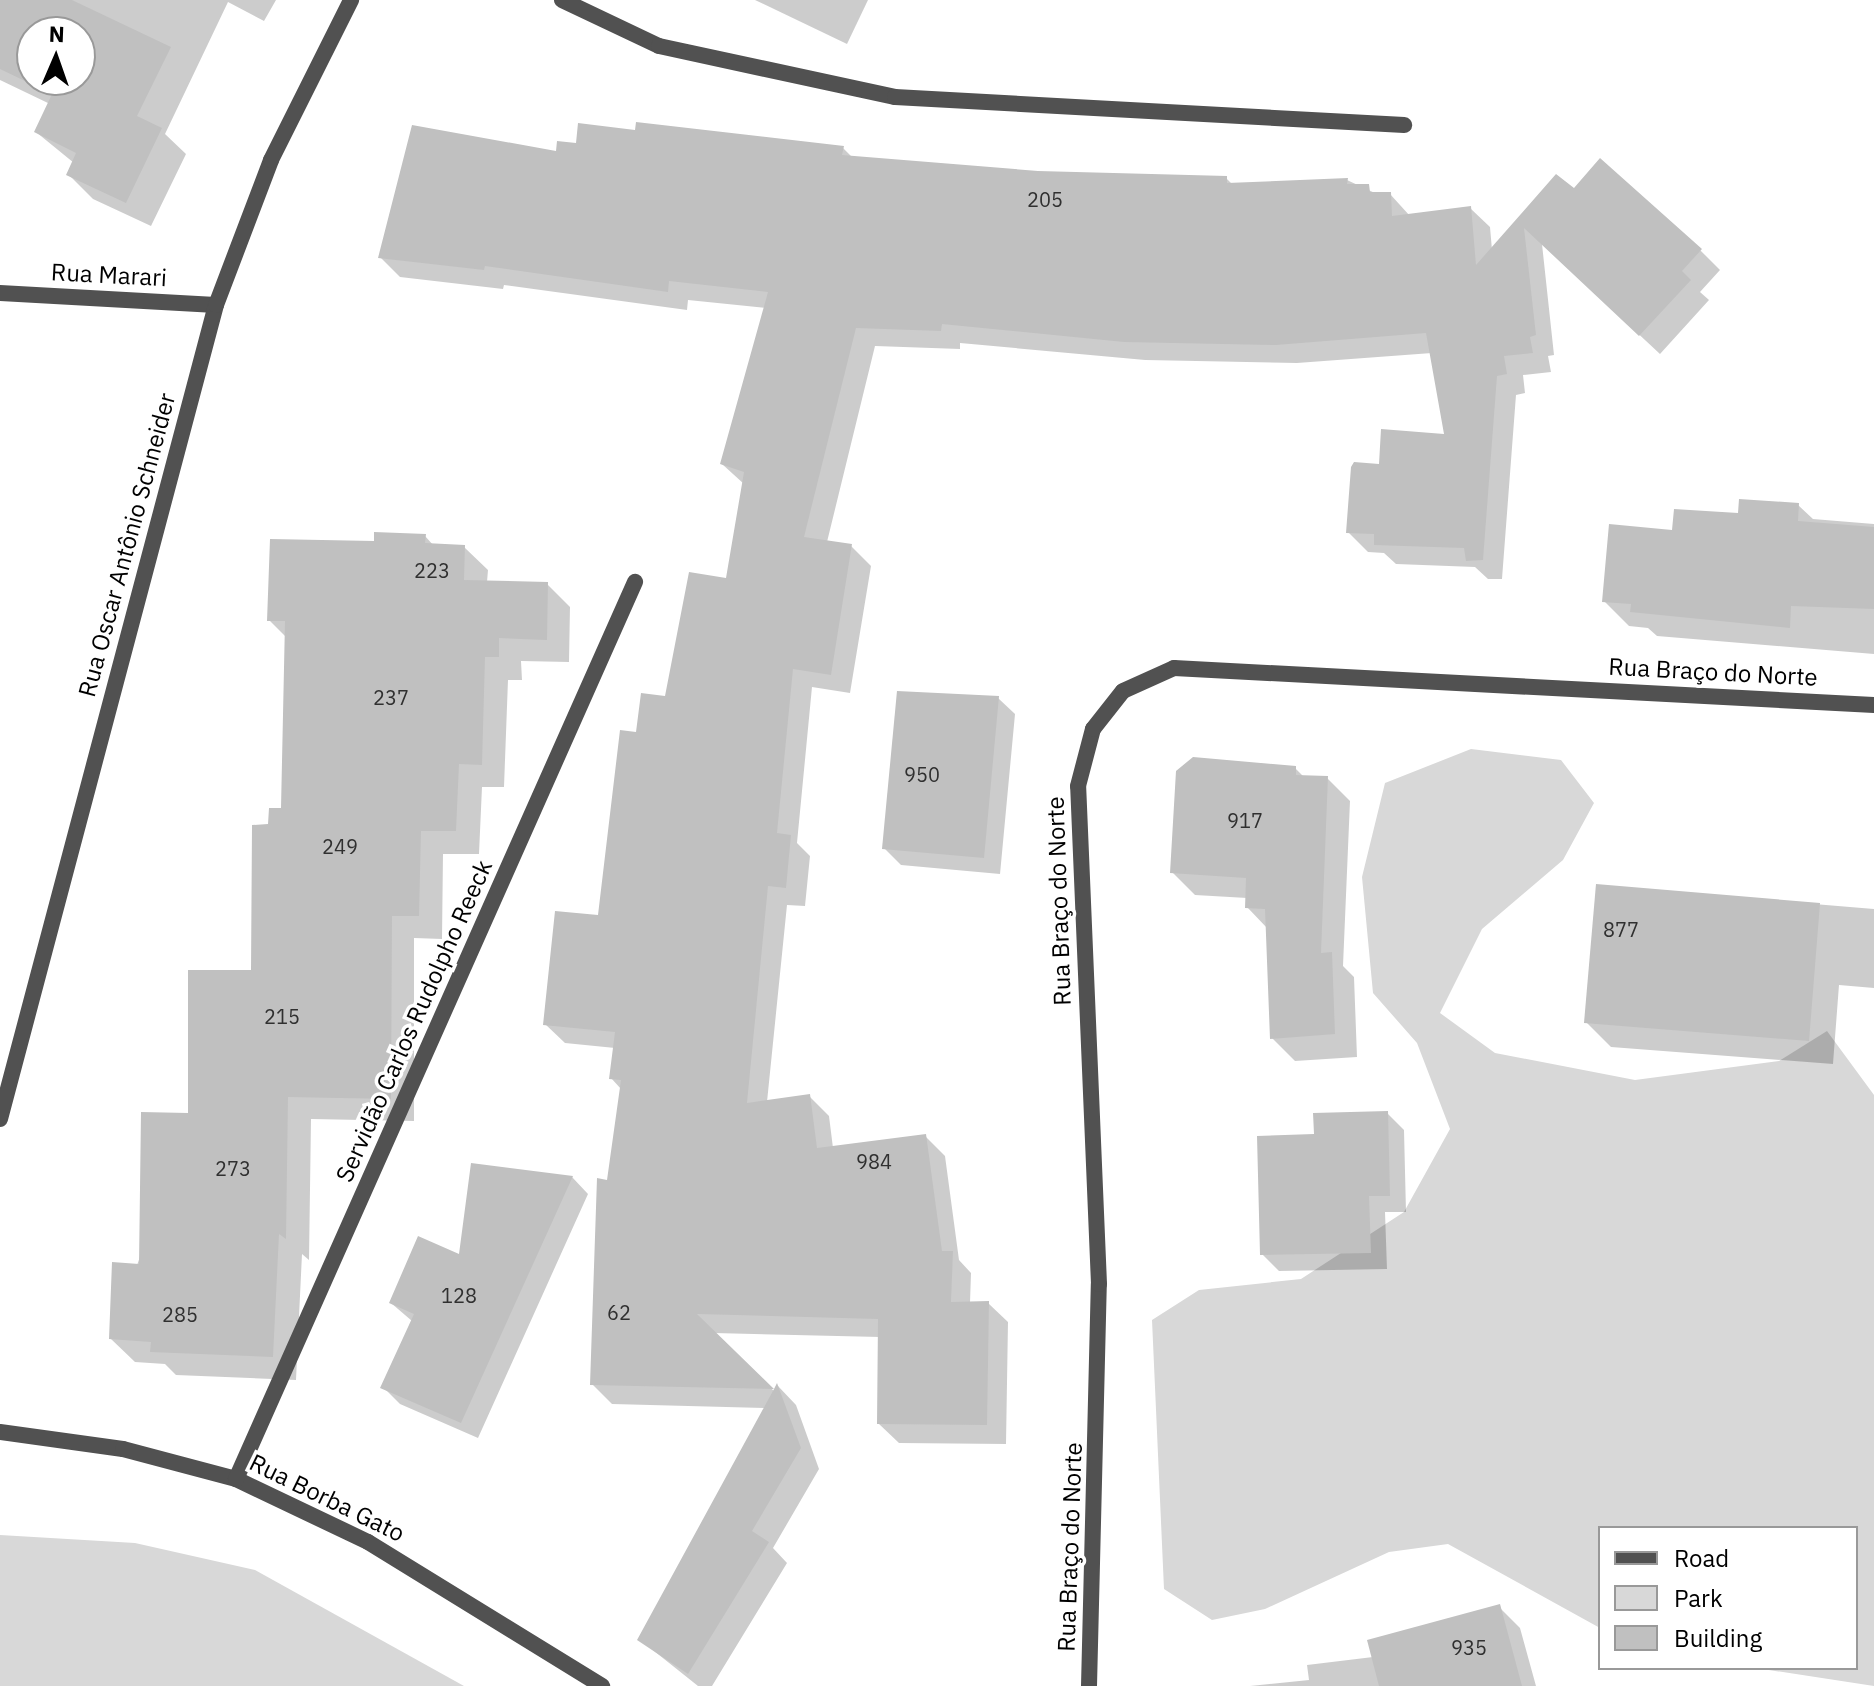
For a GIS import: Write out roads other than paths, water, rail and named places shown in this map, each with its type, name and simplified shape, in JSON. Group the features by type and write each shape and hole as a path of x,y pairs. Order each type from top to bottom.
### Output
{"street":[{"name":"Rua Oscar Antônio Schneider","path":"0,1119 216,305 271,160 351,0"},
{"path":"562,0 659,46 895,97 1404,125"},
{"name":"Rua Marari","path":"0,293 216,305"},
{"name":"Servidão Carlos Rudolpho Reeck","path":"236,1479 635,582"},
{"name":"Rua Braço do Norte","path":"1089,1686 1099,1284 1078,786 1093,729 1100,719 1123,691 1174,668 1874,705"},
{"name":"Rua Borba Gato","path":"0,1432 123,1449 236,1479 368,1542 602,1686"}]}
